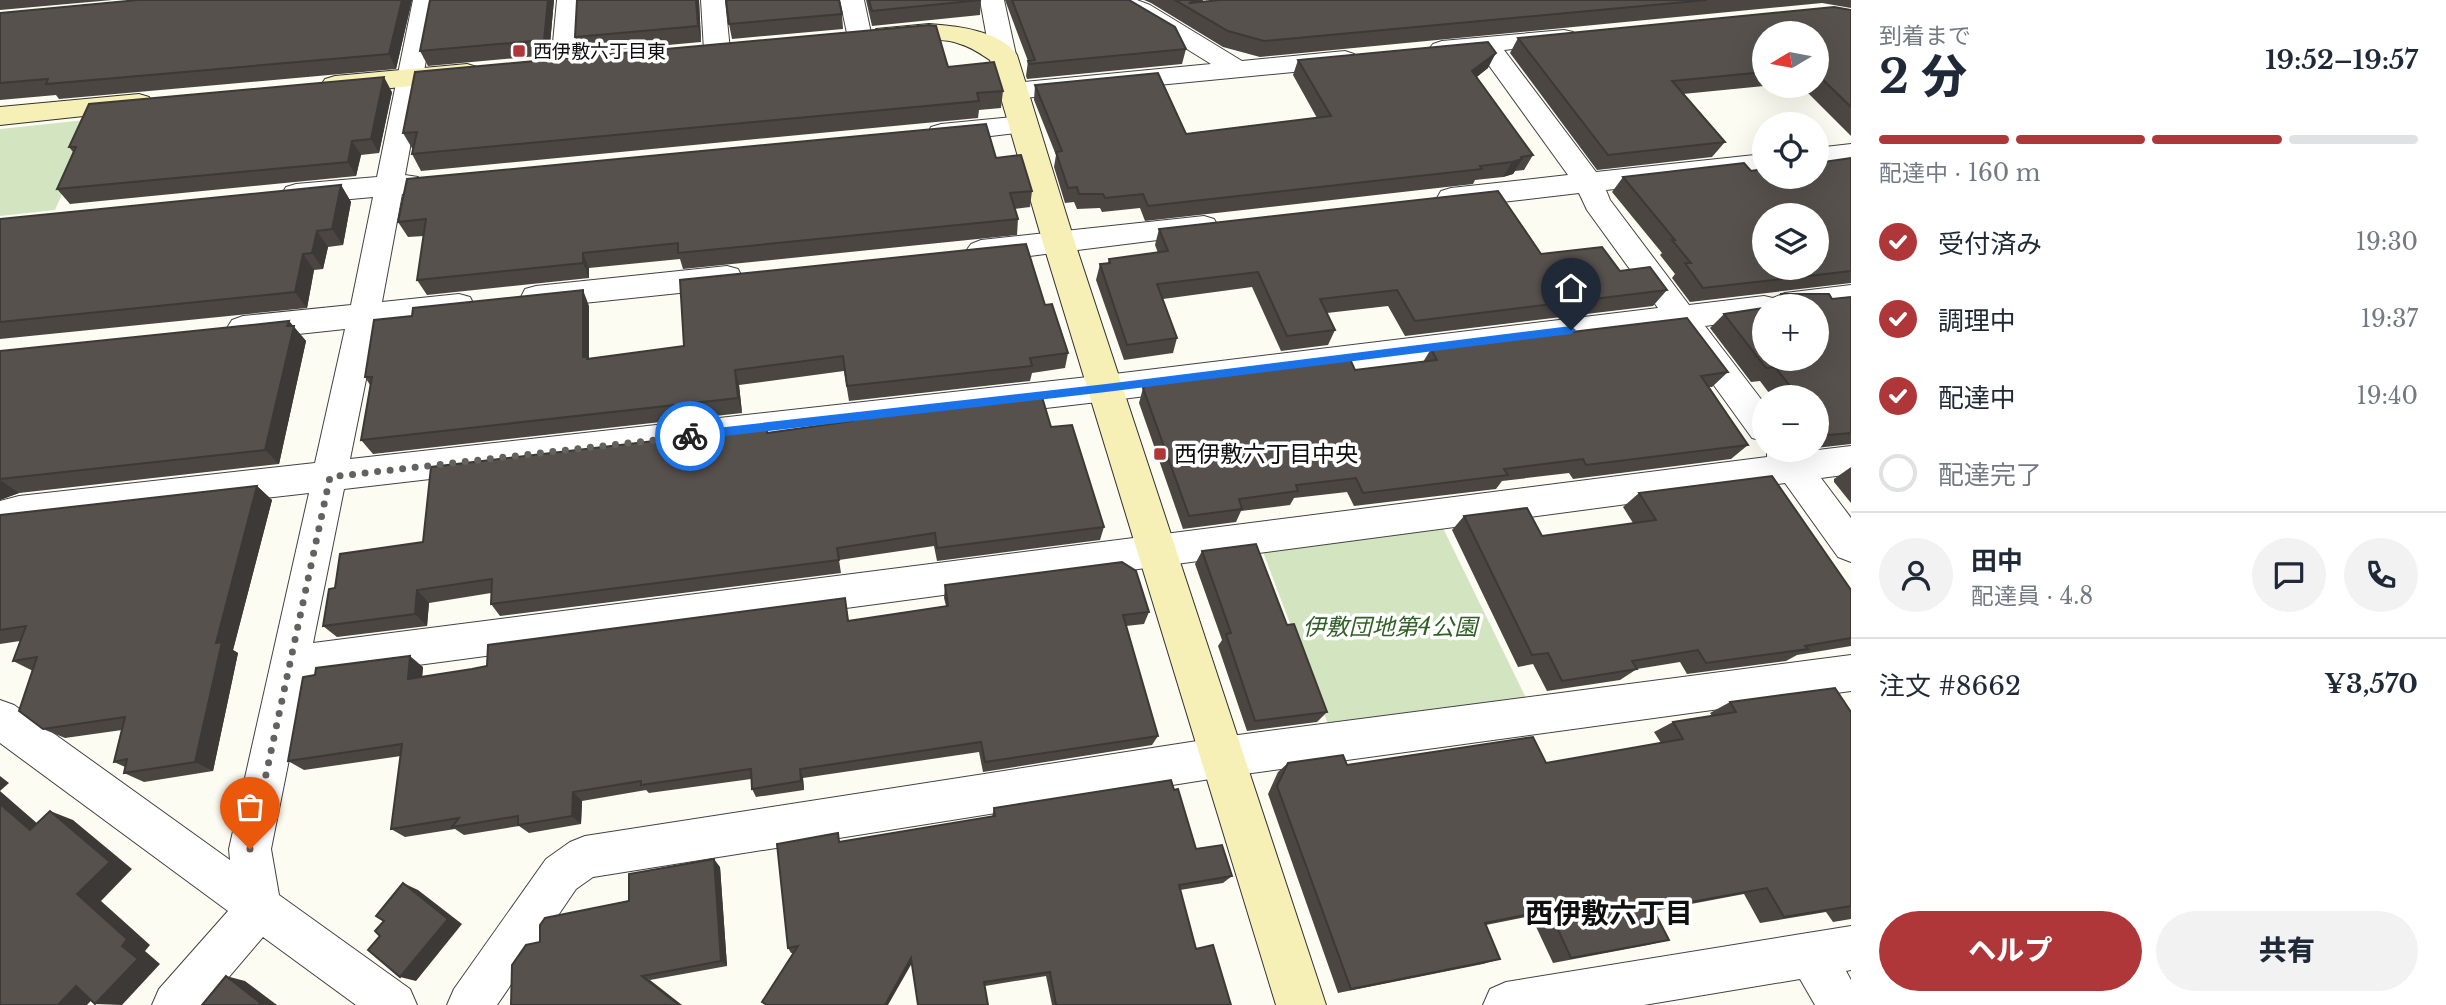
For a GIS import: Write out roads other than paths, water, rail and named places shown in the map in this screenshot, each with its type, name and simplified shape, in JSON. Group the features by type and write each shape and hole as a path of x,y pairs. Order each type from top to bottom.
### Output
{"street":[{"path":"175,1005 259,908 250,849 292,664 364,315 425,0"},
{"path":"569,0 551,65 592,61"},
{"path":"689,53 730,49 713,0"},
{"path":"852,0 846,39 929,32 965,35 1003,55"},
{"path":"992,0 1003,55 1059,243 1301,1005"},
{"path":"1115,0 1141,10 1240,70"},
{"path":"1418,52 1594,34"},
{"path":"1487,45 1588,182 1597,203 1752,412"},
{"path":"1014,91 1363,57"},
{"path":"314,86 487,71"},
{"path":"0,116 164,100"},
{"path":"913,135 1024,125"},
{"path":"1829,156 1851,153"},
{"path":"1421,201 1752,164"},
{"path":"276,196 429,182"},
{"path":"948,254 1226,223"},
{"path":"216,331 753,274"},
{"path":"1829,299 1851,296"},
{"path":"0,516 19,511 1106,388 1752,308"},
{"path":"1829,459 1851,460"},
{"path":"292,664 1159,552 1760,462"},
{"path":"1790,462 1851,546"},
{"path":"470,1005 561,874 585,857 1223,757 1851,673"},
{"path":"0,719 394,1005"},
{"path":"1506,1005 1831,951 1840,1005"}],"place":[{"name":"西伊敷六丁目東","path":"519,51"},
{"name":"西伊敷六丁目中央","path":"1160,454"}],"district":[{"name":"西伊敷六丁目","path":"1609,913"}],"park label":[{"name":"伊敷団地第4公園","path":"1390,627"}]}
